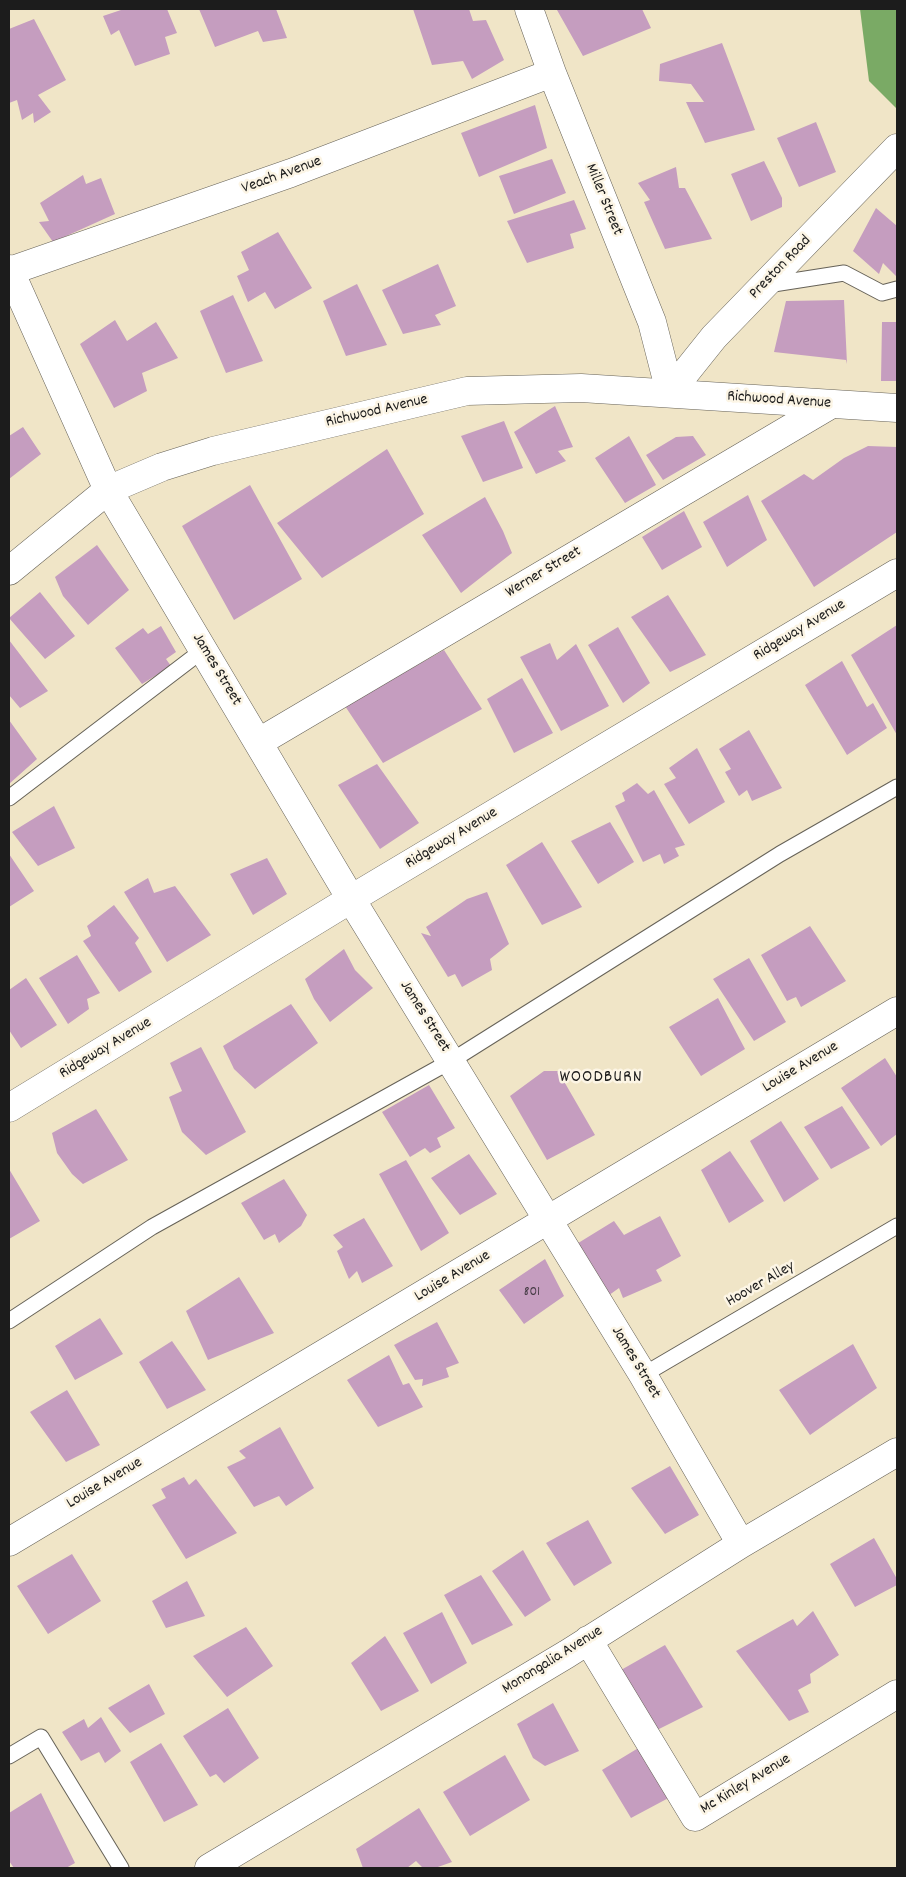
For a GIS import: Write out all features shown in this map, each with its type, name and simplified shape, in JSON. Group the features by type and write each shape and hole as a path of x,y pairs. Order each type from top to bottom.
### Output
{"street":[{"name":"Miller Street","path":"529,9 552,72 652,322 670,392"},
{"name":"Veach Avenue","path":"9,270 291,173 552,72"},
{"name":"Preston Road","path":"670,392 714,337 897,148"},
{"path":"9,270 108,490"},
{"name":"Richwood Avenue","path":"9,571 108,490 162,467 213,451 467,391 581,388 670,392 830,405 897,408"},
{"name":"Werner Street","path":"259,742 830,405"},
{"name":"James Street","path":"108,490 351,899 643,1375 741,1544"},
{"name":"Ridgeway Avenue","path":"9,1108 351,899 897,573"},
{"name":"Louise Avenue","path":"9,1542 897,1010"},
{"name":"Monongalia Avenue","path":"208,1868 588,1640 741,1544 897,1452"},
{"name":"Mc Kinley Avenue","path":"588,1640 694,1817 897,1694"}],"lane":[{"path":"764,286 844,273 882,293 897,289"},
{"path":"9,798 203,650"},
{"path":"9,1321 152,1227 451,1061 771,860 897,787"},
{"name":"Hoover Alley","path":"643,1375 897,1226"},
{"path":"9,1756 41,1737 122,1868"}],"green space":[{"path":"860,9 897,9 897,109 869,81"}],"building":[{"path":"124,9 167,9 177,33 165,37 170,54 135,66 119,30 111,35 103,16"},
{"path":"199,9 276,9 287,38 263,42 258,31 215,47"},
{"path":"413,9 469,9 473,21 486,20 504,60 472,79 463,61 432,65"},
{"path":"642,9 651,28 583,56 557,10"},
{"path":"34,19 66,80 38,95 51,112 34,123 33,113 22,120 17,100 9,103 9,29"},
{"path":"722,43 755,130 705,143 686,102 704,102 691,84 659,81 660,64"},
{"path":"535,105 547,148 479,177 461,133"},
{"path":"816,122 836,172 799,187 777,138"},
{"path":"552,159 566,193 514,214 499,176"},
{"path":"764,161 782,198 782,207 751,221 731,174"},
{"path":"676,167 679,188 685,188 712,239 665,249 644,202 650,200 638,183"},
{"path":"83,175 86,184 101,178 115,214 53,242 39,222 49,221 40,203"},
{"path":"574,200 586,229 570,234 574,248 527,263 507,221"},
{"path":"876,208 897,226 897,277 883,263 879,274 853,251"},
{"path":"278,232 312,288 275,309 265,292 248,302 237,276 249,270 241,252"},
{"path":"438,264 456,306 435,315 441,325 403,334 382,290"},
{"path":"357,284 387,345 346,356 323,301"},
{"path":"233,295 263,361 226,373 200,311"},
{"path":"844,300 847,364 846,360 774,352 786,301"},
{"path":"115,320 127,341 156,322 178,358 142,373 147,391 114,408 80,344"},
{"path":"882,322 897,322 897,381 881,381"},
{"path":"555,406 573,447 558,451 566,461 536,474 514,432"},
{"path":"504,421 523,468 483,482 461,436"},
{"path":"23,427 41,454 9,479 9,436"},
{"path":"629,436 656,485 625,503 595,458"},
{"path":"693,436 706,455 663,480 646,455 676,437"},
{"path":"868,446 897,447 897,532 814,587 761,501 804,474 813,480 844,458"},
{"path":"387,449 424,514 322,578 277,523"},
{"path":"250,485 302,579 234,620 182,526"},
{"path":"748,495 767,540 727,567 703,522"},
{"path":"485,497 512,553 461,593 422,535"},
{"path":"684,511 702,547 662,570 642,537"},
{"path":"97,545 129,590 88,625 63,596 55,577"},
{"path":"40,592 75,636 45,659 9,618"},
{"path":"668,595 706,655 670,672 631,617"},
{"path":"897,625 897,735 851,655"},
{"path":"161,626 176,652 166,659 171,666 142,684 115,648 143,628 148,634"},
{"path":"618,627 650,683 623,703 588,645"},
{"path":"9,640 48,691 20,708 9,695"},
{"path":"550,643 557,660 576,644 609,706 561,731 520,657"},
{"path":"444,650 482,709 383,763 345,706"},
{"path":"842,661 867,707 873,703 887,728 847,755 805,685"},
{"path":"522,678 553,733 514,753 487,699"},
{"path":"9,720 37,759 9,784"},
{"path":"749,730 782,788 752,801 747,790 739,796 725,772 731,769 719,749"},
{"path":"697,748 725,802 689,824 664,784 676,778 669,768"},
{"path":"377,764 419,823 380,849 338,785"},
{"path":"637,783 648,794 654,790 685,845 675,848 679,856 664,864 660,854 643,862 615,806 625,801 622,793"},
{"path":"54,806 75,848 38,866 12,832"},
{"path":"610,822 634,862 598,884 571,841"},
{"path":"542,842 582,907 542,925 506,865"},
{"path":"9,854 34,891 9,907"},
{"path":"267,858 287,894 253,915 230,874"},
{"path":"148,878 154,893 175,886 211,935 167,962 124,892"},
{"path":"487,892 509,944 490,959 492,970 462,987 455,974 448,977 421,933 431,936 426,927 467,899"},
{"path":"114,905 139,938 135,943 152,972 119,992 83,941 91,936 87,926"},
{"path":"810,926 846,981 801,1007 796,997 787,1001 761,955"},
{"path":"344,949 355,970 373,988 330,1022 314,999 305,979"},
{"path":"77,955 100,993 87,999 89,1009 68,1024 39,978"},
{"path":"749,958 786,1022 754,1041 713,979"},
{"path":"26,978 57,1025 21,1048 9,1030 9,990"},
{"path":"718,998 745,1049 701,1076 669,1027"},
{"path":"291,1004 318,1043 255,1089 234,1069 223,1046"},
{"path":"201,1047 246,1132 206,1155 182,1132 169,1097 182,1091 170,1063"},
{"path":"885,1058 897,1077 897,1134 881,1146 841,1088"},
{"path":"544,1071 558,1071 595,1135 547,1160 510,1096"},
{"path":"429,1085 455,1128 437,1138 441,1147 430,1153 425,1148 410,1157 382,1112"},
{"path":"842,1106 870,1148 831,1169 804,1127"},
{"path":"96,1109 128,1160 83,1184 72,1174 57,1153 52,1133"},
{"path":"781,1121 819,1179 784,1202 750,1141"},
{"path":"730,1151 764,1201 729,1223 701,1170"},
{"path":"469,1154 497,1194 460,1215 431,1178"},
{"path":"406,1160 449,1233 421,1251 379,1174"},
{"path":"9,1169 40,1221 9,1239"},
{"path":"284,1179 307,1215 301,1226 279,1243 275,1234 264,1240 241,1203"},
{"path":"660,1216 681,1256 656,1270 662,1281 623,1298 619,1288 605,1298 575,1245 614,1221 624,1235"},
{"path":"364,1218 393,1266 362,1283 357,1271 349,1279 337,1251 343,1247 333,1235"},
{"path":"545,1259 564,1296 524,1324 499,1290"},
{"path":"239,1277 274,1333 208,1360 186,1311"},
{"path":"100,1318 123,1354 75,1380 55,1346"},
{"path":"437,1322 459,1363 446,1368 449,1377 422,1386 423,1379 415,1380 394,1345"},
{"path":"172,1341 206,1390 167,1409 139,1362"},
{"path":"853,1344 877,1388 810,1435 779,1390"},
{"path":"389,1355 403,1385 409,1383 423,1407 378,1427 347,1380"},
{"path":"67,1390 100,1445 66,1462 30,1412"},
{"path":"280,1427 314,1488 286,1506 279,1496 254,1507 227,1467 246,1458 239,1451"},
{"path":"670,1466 699,1515 665,1534 631,1488"},
{"path":"184,1477 189,1485 196,1479 237,1533 186,1559 152,1505 166,1498 161,1489"},
{"path":"588,1520 612,1563 574,1586 546,1543"},
{"path":"874,1538 897,1579 897,1585 855,1607 830,1564"},
{"path":"523,1550 551,1600 525,1617 492,1571"},
{"path":"72,1554 101,1601 48,1634 17,1586"},
{"path":"481,1575 513,1625 472,1645 444,1595"},
{"path":"187,1581 205,1616 166,1628 152,1601"},
{"path":"813,1611 839,1655 810,1674 811,1683 798,1690 809,1712 789,1721 736,1651 793,1619 797,1626"},
{"path":"442,1612 467,1663 431,1684 403,1633"},
{"path":"246,1627 273,1666 227,1697 193,1656"},
{"path":"385,1636 419,1691 381,1711 351,1663"},
{"path":"665,1645 703,1707 657,1730 621,1670"},
{"path":"149,1684 165,1714 130,1733 108,1708"},
{"path":"553,1703 579,1751 545,1766 533,1758 517,1724"},
{"path":"228,1708 259,1758 224,1783 216,1774 210,1777 183,1736"},
{"path":"101,1717 121,1751 105,1763 99,1752 81,1761 62,1732 84,1719 88,1728"},
{"path":"161,1743 198,1805 164,1822 130,1762"},
{"path":"645,1744 676,1794 631,1818 602,1770"},
{"path":"505,1755 530,1800 470,1836 443,1792"},
{"path":"41,1793 75,1863 66,1868 14,1868 9,1861 9,1813"},
{"path":"419,1808 452,1862 435,1868 423,1868 416,1861 407,1868 363,1868 356,1849"}],"district":[{"name":"WOODBURN","path":"601,1079"}]}
